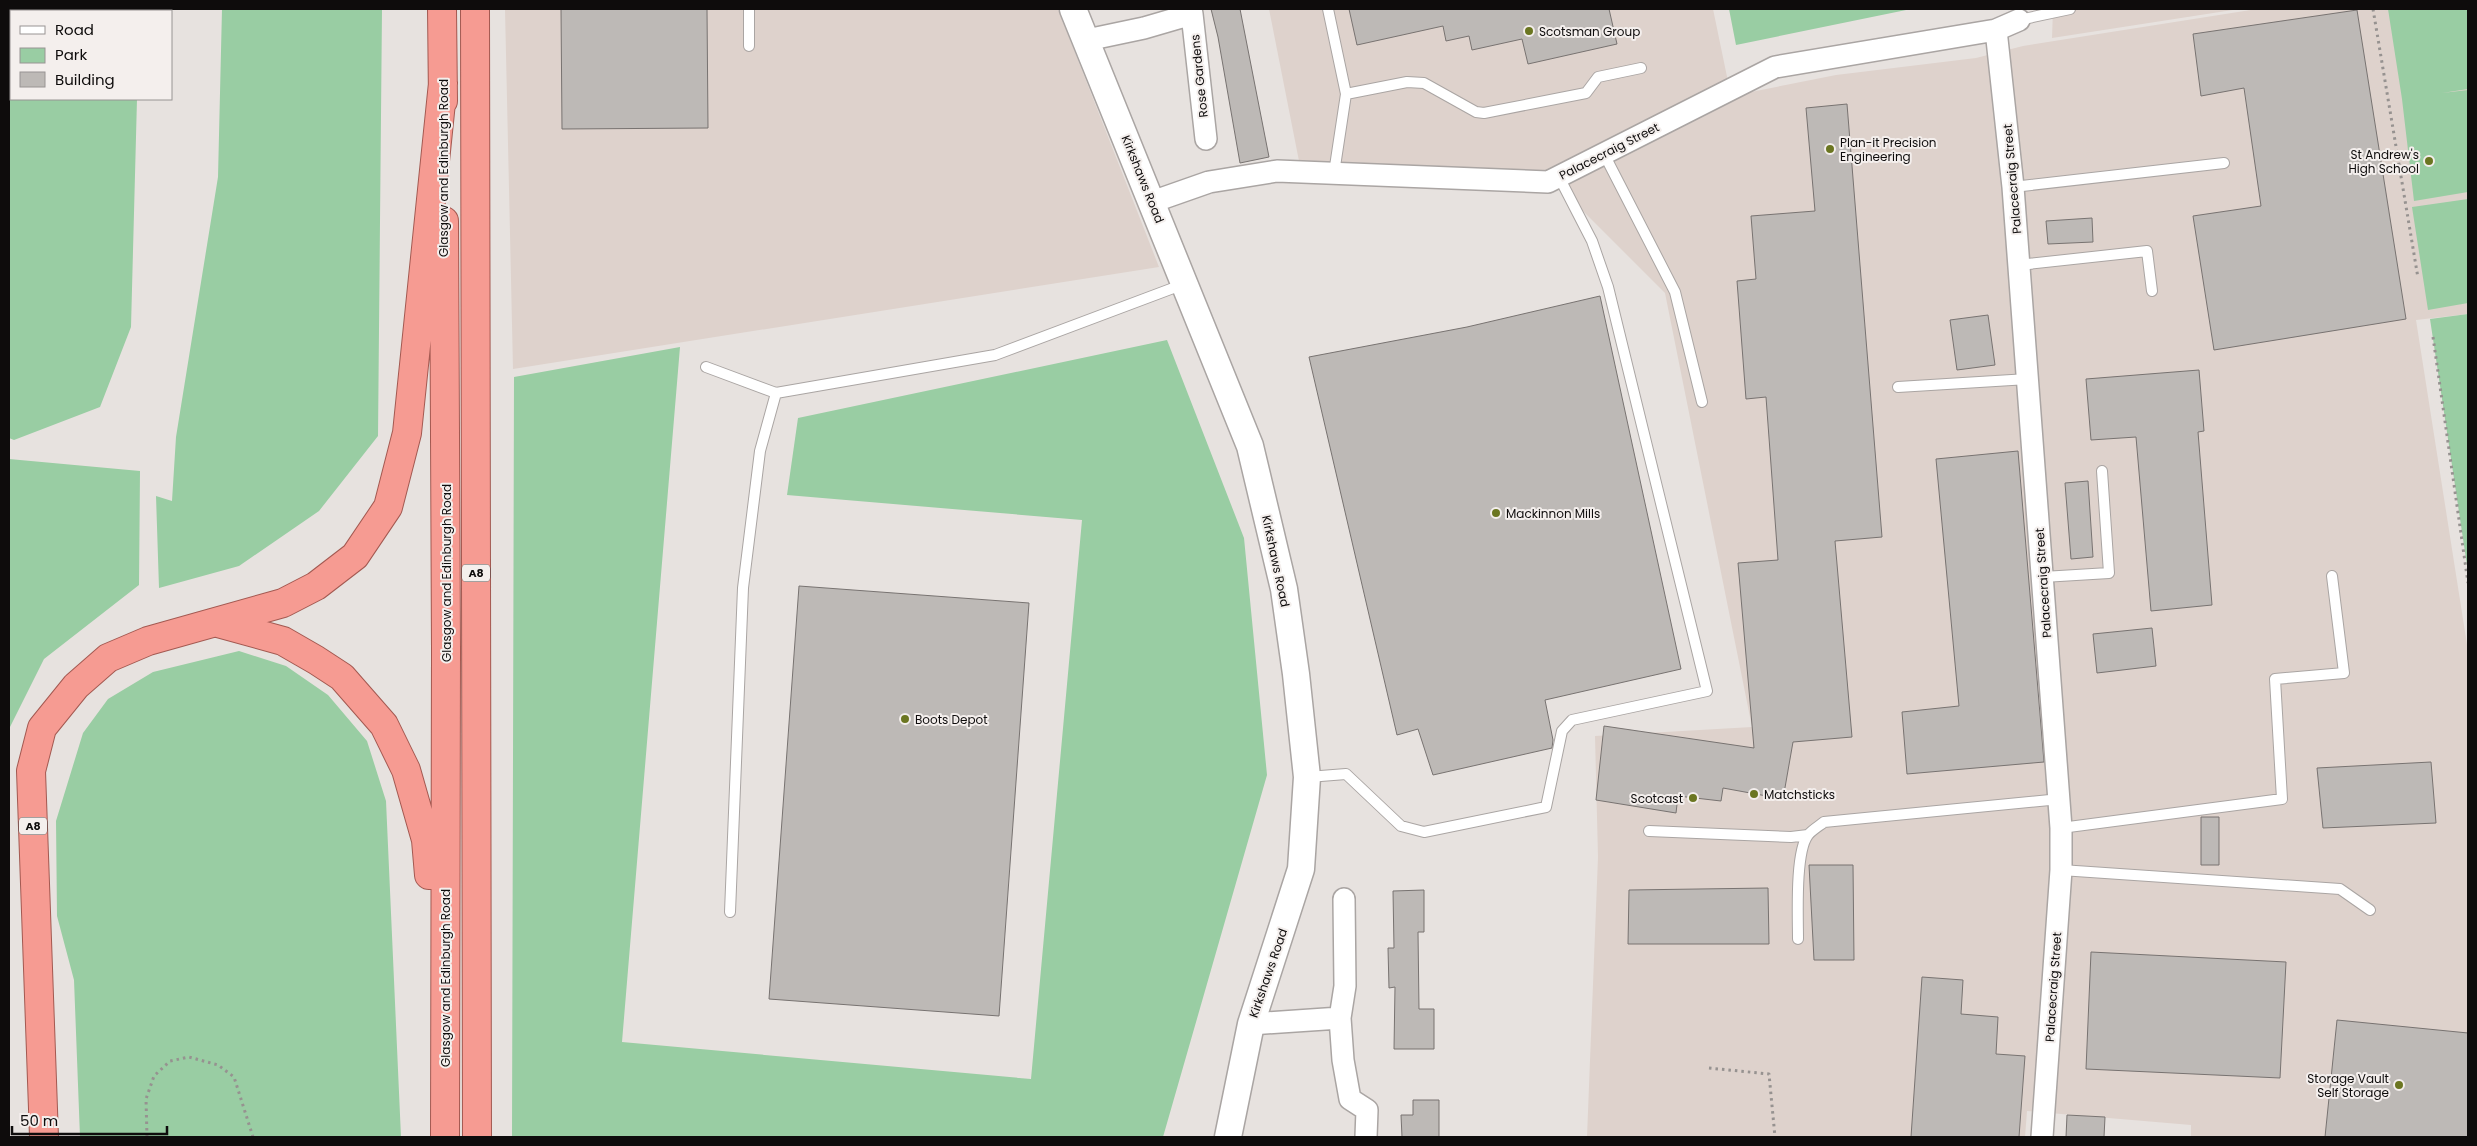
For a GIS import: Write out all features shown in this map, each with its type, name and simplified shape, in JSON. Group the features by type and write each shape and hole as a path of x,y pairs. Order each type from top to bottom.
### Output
{"highway":[{"name":"Glasgow and Edinburgh Road","path":"442,9 446,650 445,1137"},
{"name":"A8","path":"475,9 477,1137"},
{"name":"A8","path":"44,1137 32,771 42,728 76,686 108,658 148,641 218,623 283,603 316,586 355,556 388,507 406,433 443,83"},
{"name":"A8","path":"218,623 283,641 342,677 384,725 406,770 426,840 445,1108"}],"street":[{"name":"Kirkshaws Road","path":"1073,9 1250,446 1284,589 1306,777 1301,869 1251,1024 1228,1137"},
{"name":"Rose Gardens","path":"1087,40 1144,28 1191,11 1206,139"},
{"name":"Palacecraig Street","path":"1152,202 1209,182 1277,171 1548,182 1776,67 1996,30 2019,20"},
{"name":"Palacecraig Street","path":"1996,30 2013,187 2060,799 2061,870 2042,1137"},
{"path":"1344,899 1345,986 1340,1018 1343,1060 1350,1100 1367,1110 1366,1137"},
{"path":"1251,1024 1340,1018"}],"lane":[{"path":"748,46 749,9"},
{"path":"1328,9 1346,94 1334,173"},
{"path":"2019,20 2054,10 2070,9"},
{"path":"1346,94 1407,82 1424,83 1476,112 1484,113 1586,93 1598,77 1641,68"},
{"path":"1604,154 1675,292 1702,402"},
{"path":"2013,187 2224,163"},
{"path":"1306,777 1346,774 1401,826 1424,832 1546,807 1562,731 1572,720 1707,691 1608,287 1592,241 1559,177"},
{"path":"2019,265 2147,251 2152,292"},
{"path":"706,367 776,393 995,355 1185,284"},
{"path":"1898,387 2028,379"},
{"path":"730,912 743,588 760,451 776,393"},
{"path":"2042,577 2109,573 2102,471"},
{"path":"2061,828 2282,799 2275,680 2344,673 2332,576"},
{"path":"1649,831 1791,837 1808,835 1824,822 2060,799"},
{"path":"1798,938 1800,871 1802,853 1808,835"},
{"path":"2061,870 2340,889 2370,910"}],"path":[{"path":"2373,9 2418,278"},
{"path":"2433,337 2468,583"},
{"path":"147,1137 146,1098 154,1076 170,1061 189,1057 218,1065 234,1077 253,1137"},
{"path":"1709,1068 1769,1074 1775,1137"}],"shaded area":[{"path":"505,9 1058,9 1159,267 513,369"},
{"path":"1269,9 1713,9 1731,96 1836,75 1976,58 2023,46 2257,9 2468,9 2468,314 2416,320 2468,651 2468,1137 2191,1137 2191,1125 2027,1111 2025,1137 1587,1137 1598,857 1595,736 1752,727 1665,293 1543,171 1299,161"},
{"path":"2053,9 2239,9 2052,38"}],"green space":[{"path":"9,9 149,9 10,10 10,100 137,100 131,327 100,407 14,440 9,438"},
{"path":"222,9 382,9 378,436 319,511 239,566 159,588 156,496 172,501 176,437 218,177"},
{"path":"1729,9 1911,9 1736,45"},
{"path":"2388,9 2468,9 2468,89 2442,93 2468,90 2468,192 2414,201 2402,99"},
{"path":"2468,199 2468,303 2428,310 2412,207"},
{"path":"2468,314 2468,572 2430,319"},
{"path":"1167,340 1244,538 1267,775 1163,1137 512,1137 514,377 680,347 622,1042 1031,1079 1082,520 787,495 798,418"},
{"path":"9,459 140,471 139,585 44,659 9,729"},
{"path":"239,651 286,666 328,695 367,741 386,801 401,1137 80,1137 74,980 57,916 56,821 83,733 108,699 153,672"}],"building":[{"path":"561,9 707,9 708,128 562,129"},
{"path":"1211,9 1240,9 1269,157 1240,163 1218,37"},
{"name":"Scotsman Group","path":"1349,9 1609,9 1617,44 1528,64 1522,39 1472,50 1469,36 1446,41 1443,26 1357,45"},
{"path":"2357,10 2406,319 2214,350 2193,216 2261,206 2244,88 2201,96 2193,34"},
{"path":"1847,104 1882,537 1835,541 1852,737 1793,742 1783,799 1723,788 1721,801 1678,796 1676,813 1596,800 1604,726 1754,748 1738,563 1778,560 1766,397 1746,399 1737,281 1756,279 1751,216 1815,211 1806,108"},
{"path":"2092,218 2093,242 2048,244 2046,221"},
{"name":"Mackinnon Mills","path":"1600,296 1681,669 1545,700 1553,740 1552,748 1433,775 1418,729 1397,735 1309,357 1467,327"},
{"path":"1988,315 1995,365 1957,370 1950,320"},
{"path":"2199,370 2204,431 2198,432 2212,605 2151,611 2136,437 2091,440 2086,379"},
{"path":"2018,451 2044,762 1907,774 1902,712 1959,706 1936,459"},
{"path":"2088,481 2093,557 2071,559 2065,483"},
{"name":"Boots Depot","path":"799,586 1029,603 999,1016 769,999"},
{"path":"2152,628 2156,666 2097,673 2093,634"},
{"path":"2431,762 2436,823 2323,828 2317,768"},
{"path":"2201,817 2219,817 2219,865 2201,865"},
{"path":"1809,865 1853,865 1854,960 1814,960"},
{"path":"1768,888 1769,944 1628,944 1629,890"},
{"path":"1424,890 1424,932 1418,932 1419,1009 1434,1009 1434,1049 1394,1049 1395,987 1389,988 1388,948 1394,948 1393,891"},
{"path":"2091,952 2286,962 2280,1078 2086,1069"},
{"path":"1922,977 1963,980 1961,1014 1998,1017 1996,1054 2025,1056 2019,1137 1911,1137"},
{"name":"Storage Vault Self Storage","path":"2337,1020 2468,1033 2468,1137 2325,1137"},
{"path":"1413,1100 1439,1100 1439,1137 1402,1137 1401,1115 1413,1115"},
{"path":"2067,1115 2105,1117 2104,1137 2066,1137"}],"place":[{"name":"Scotsman Group","path":"1529,31"},
{"name":"Plan-it Precision Engineering","path":"1830,149"},
{"name":"St Andrew's High School","path":"2429,161"},
{"name":"Mackinnon Mills","path":"1496,513"},
{"name":"Boots Depot","path":"905,719"},
{"name":"Matchsticks","path":"1754,794"},
{"name":"Scotcast","path":"1693,798"},
{"name":"Storage Vault Self Storage","path":"2399,1085"}]}
